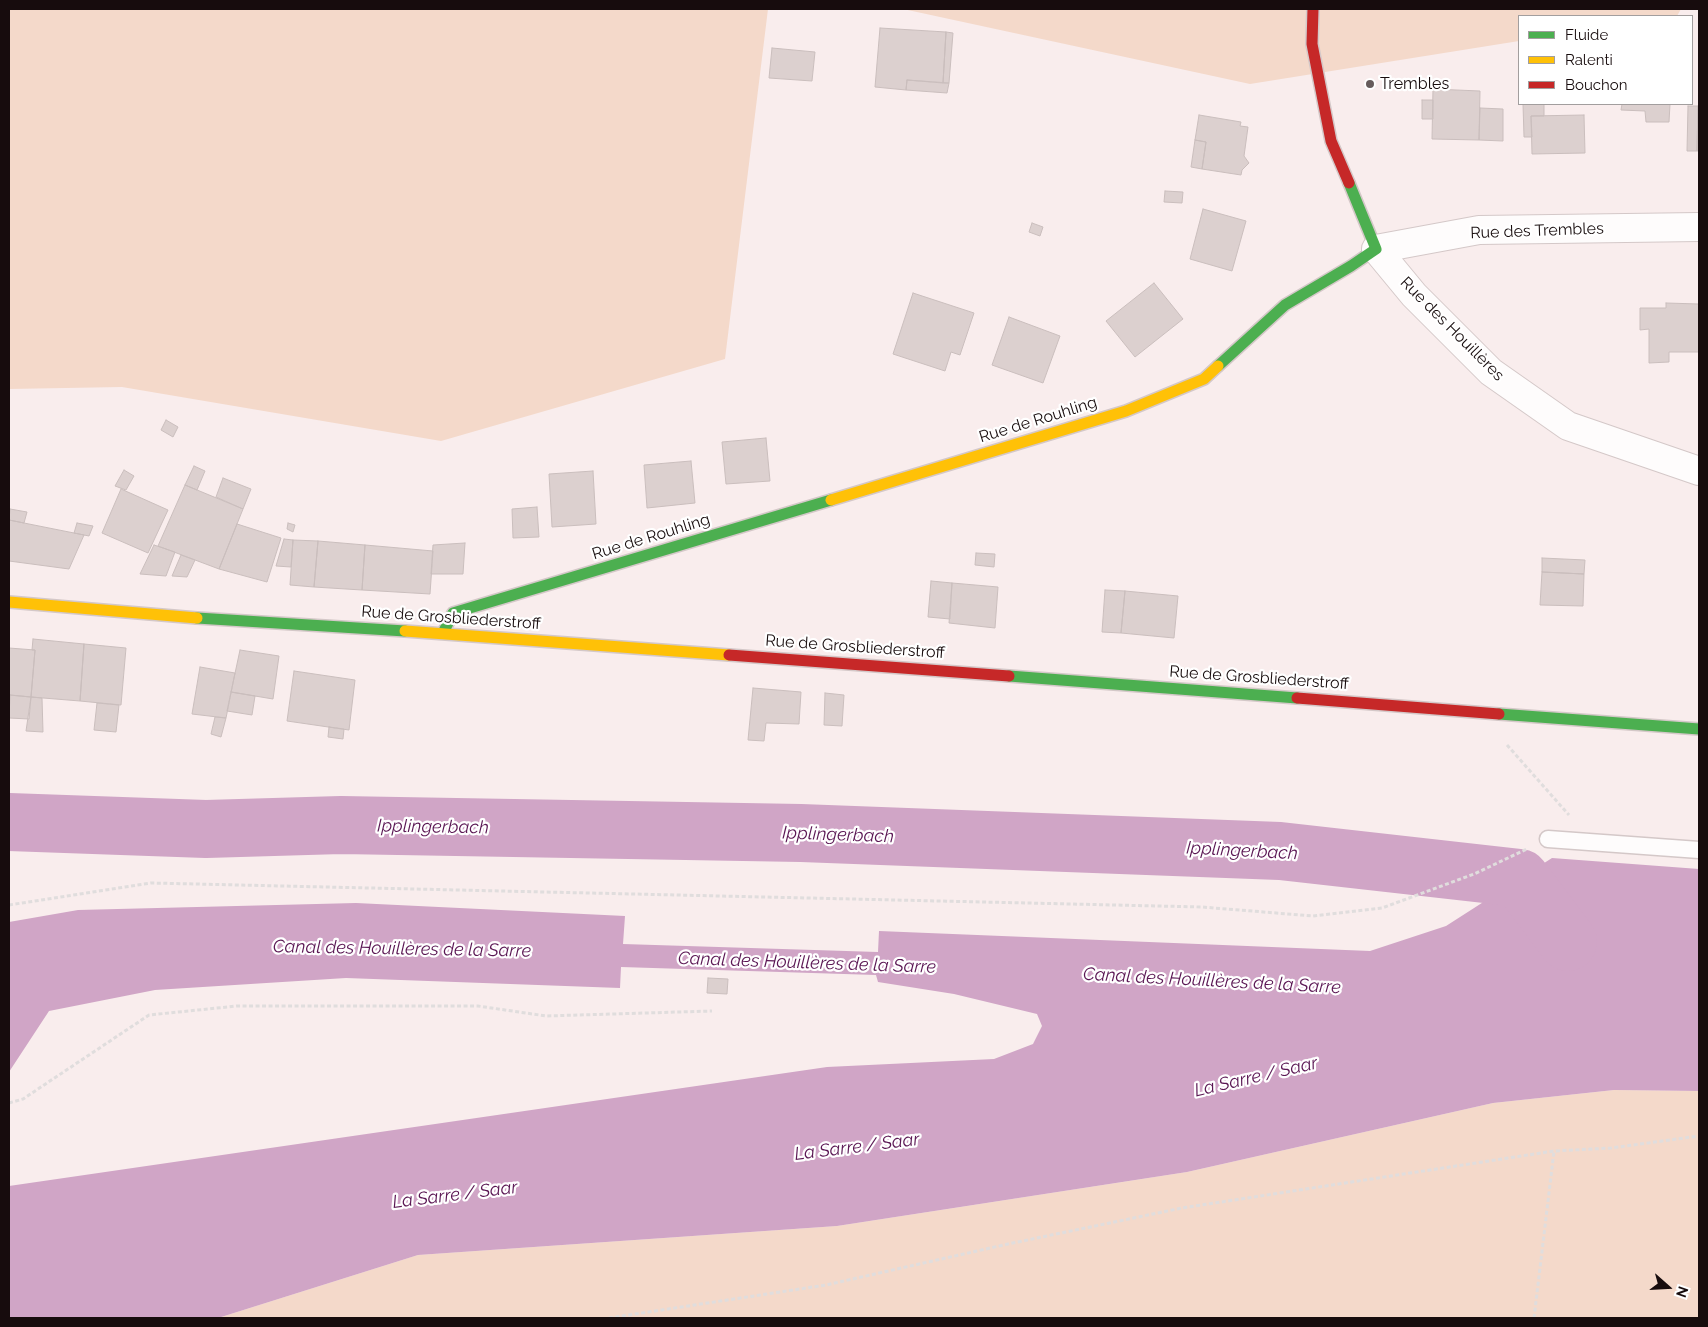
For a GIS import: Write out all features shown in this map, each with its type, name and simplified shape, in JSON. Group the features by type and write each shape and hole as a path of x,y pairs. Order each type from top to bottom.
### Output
{"main road":[{"path":"1313,9 1312,44 1331,141 1376,249"},
{"name":"Rue de Rouhling","path":"443,633 454,613 1135,408 1204,379 1284,305 1351,266 1376,249"},
{"name":"Rue de Grosbliederstroff","path":"9,602 155,616 443,633 1699,729"}],"street":[{"name":"Rue des Trembles","path":"1376,249 1479,230 1699,227"},
{"name":"Rue des Houillères","path":"1376,249 1414,295 1492,372 1568,426 1699,471"}],"lane":[{"path":"1548,838 1699,850"}],"path":[{"path":"1477,711 1592,842"},
{"path":"9,905 151,882 1202,907 1313,916 1382,908 1474,874 1548,838"},
{"path":"9,1103 23,1100 149,1015 237,1006 478,1006 546,1016 712,1011"},
{"path":"609,1318 826,1285 1008,1244 1182,1208 1554,1152 1611,1148 1699,1136"},
{"path":"1534,1318 1554,1152"}],"shaded area":[{"path":"9,9 768,9 725,359 441,441 122,387 9,389"},
{"path":"903,9 1681,9 1678,15 1518,15 1518,41 1250,84"},
{"path":"1614,1090 1699,1091 1699,1318 218,1318 418,1255 837,1226 1187,1172 1493,1103"}],"water":[{"path":"1552,858 1699,869 1699,1091 1614,1090 1493,1103 1187,1172 837,1226 418,1255 218,1318 9,1318 9,1186 827,1067 994,1059 1033,1044 1042,1026 1037,1014 954,994 878,982 876,975 621,967 620,988 346,978 155,990 49,1011 9,1072 9,922 78,910 356,903 625,916 623,944 878,952 879,931 1370,951 1446,926"}],"building":[{"path":"880,28 946,32 943,83 907,80 906,90 875,87"},
{"path":"946,32 953,33 949,83 943,83"},
{"path":"772,48 815,52 812,81 769,78"},
{"path":"907,80 949,83 947,93 906,90"},
{"path":"1433,89 1480,91 1479,140 1432,139"},
{"path":"1422,100 1433,100 1433,119 1422,119"},
{"path":"1523,105 1544,105 1544,116 1531,116 1532,137 1524,137"},
{"path":"1622,105 1670,105 1669,122 1646,122 1645,111 1621,110"},
{"path":"1688,106 1698,106 1697,151 1687,151"},
{"path":"1698,106 1699,151 1697,151"},
{"path":"1480,108 1503,109 1503,141 1479,140"},
{"path":"1199,115 1241,122 1240,126 1248,127 1244,156 1249,163 1242,170 1241,175 1202,169 1206,142 1195,140"},
{"path":"1584,115 1585,153 1532,154 1531,116"},
{"path":"1195,140 1206,142 1202,169 1191,167"},
{"path":"1165,191 1183,192 1182,203 1164,202"},
{"path":"1203,209 1246,221 1232,271 1190,259"},
{"path":"1032,223 1043,227 1040,236 1029,232"},
{"path":"1154,283 1183,319 1135,357 1106,321"},
{"path":"913,293 974,313 960,355 951,352 945,371 893,354"},
{"path":"1666,303 1699,304 1699,352 1669,352 1669,362 1649,363 1649,329 1640,330 1640,308 1666,308"},
{"path":"1009,317 1060,336 1043,383 992,365"},
{"path":"166,420 178,427 173,437 161,430"},
{"path":"766,438 770,481 726,484 722,442"},
{"path":"691,461 695,503 647,508 644,465"},
{"path":"194,466 205,471 197,490 185,485"},
{"path":"124,470 134,476 126,490 115,486"},
{"path":"593,471 596,524 552,527 549,474"},
{"path":"223,478 251,489 243,509 216,497"},
{"path":"185,485 243,509 219,569 158,546"},
{"path":"121,489 168,510 148,553 102,533"},
{"path":"537,507 539,537 513,538 512,509"},
{"path":"10,509 27,512 24,523 9,520"},
{"path":"9,520 84,535 69,569 9,561"},
{"path":"77,523 93,526 89,536 74,533"},
{"path":"288,523 295,525 293,532 287,529"},
{"path":"237,524 281,538 267,582 219,569"},
{"path":"284,539 293,540 291,567 276,566"},
{"path":"293,540 318,541 314,587 290,585"},
{"path":"318,541 365,545 362,590 314,587"},
{"path":"465,543 463,574 431,574 433,545"},
{"path":"154,545 175,552 166,576 140,574"},
{"path":"365,545 433,551 430,594 362,590"},
{"path":"976,553 995,554 994,567 975,565"},
{"path":"181,555 195,560 187,577 172,576"},
{"path":"1542,558 1585,560 1584,574 1542,572"},
{"path":"1542,572 1584,574 1583,606 1540,605"},
{"path":"931,581 952,583 950,619 928,617"},
{"path":"952,583 998,587 995,628 949,623"},
{"path":"1105,590 1125,591 1121,633 1102,632"},
{"path":"1125,591 1178,596 1174,638 1121,633"},
{"path":"33,639 84,644 80,701 31,697 35,650 32,650"},
{"path":"84,644 126,648 121,705 80,701"},
{"path":"9,648 35,650 31,697 9,695"},
{"path":"240,650 279,656 273,699 231,692"},
{"path":"200,667 235,673 226,718 192,714"},
{"path":"294,671 355,680 349,730 287,721"},
{"path":"753,688 801,692 799,724 766,723 764,741 748,740"},
{"path":"231,692 255,696 252,715 227,711"},
{"path":"825,693 844,695 842,726 824,725"},
{"path":"10,695 31,697 29,719 9,718"},
{"path":"31,697 42,698 43,732 26,731"},
{"path":"97,703 119,705 116,732 94,730"},
{"path":"215,717 226,718 221,737 211,734"},
{"path":"329,727 344,729 343,739 328,737"},
{"path":"708,978 728,979 727,994 707,993"}],"waterway":[{"name":"Ipplingerbach","path":"9,822 206,829 341,825 801,833 1280,851 1520,878 1568,942"}],"traffic: fast":[{"path":"1218,366 1285,305 1376,249 1349,183"},
{"path":"443,633 453,613 831,500"},
{"path":"197,618 405,631"},
{"path":"1009,676 1297,698"},
{"path":"1499,714 1699,729"}],"traffic: slow":[{"path":"831,500 1126,411 1204,379 1218,366"},
{"path":"9,602 197,618"},
{"path":"405,631 729,655"}],"traffic: jam":[{"path":"1313,9 1312,44 1331,141 1349,183"},
{"path":"729,655 1009,676"},
{"path":"1297,698 1499,714"}],"place":[{"name":"Trembles","path":"1370,84"}],"water label":[{"name":"Canal des Houillères de la Sarre","path":"402,949"},
{"name":"Canal des Houillères de la Sarre","path":"807,963"},
{"name":"Canal des Houillères de la Sarre","path":"1212,981"},
{"name":"La Sarre / Saar","path":"1256,1077"},
{"name":"La Sarre / Saar","path":"857,1147"},
{"name":"La Sarre / Saar","path":"455,1195"}]}
